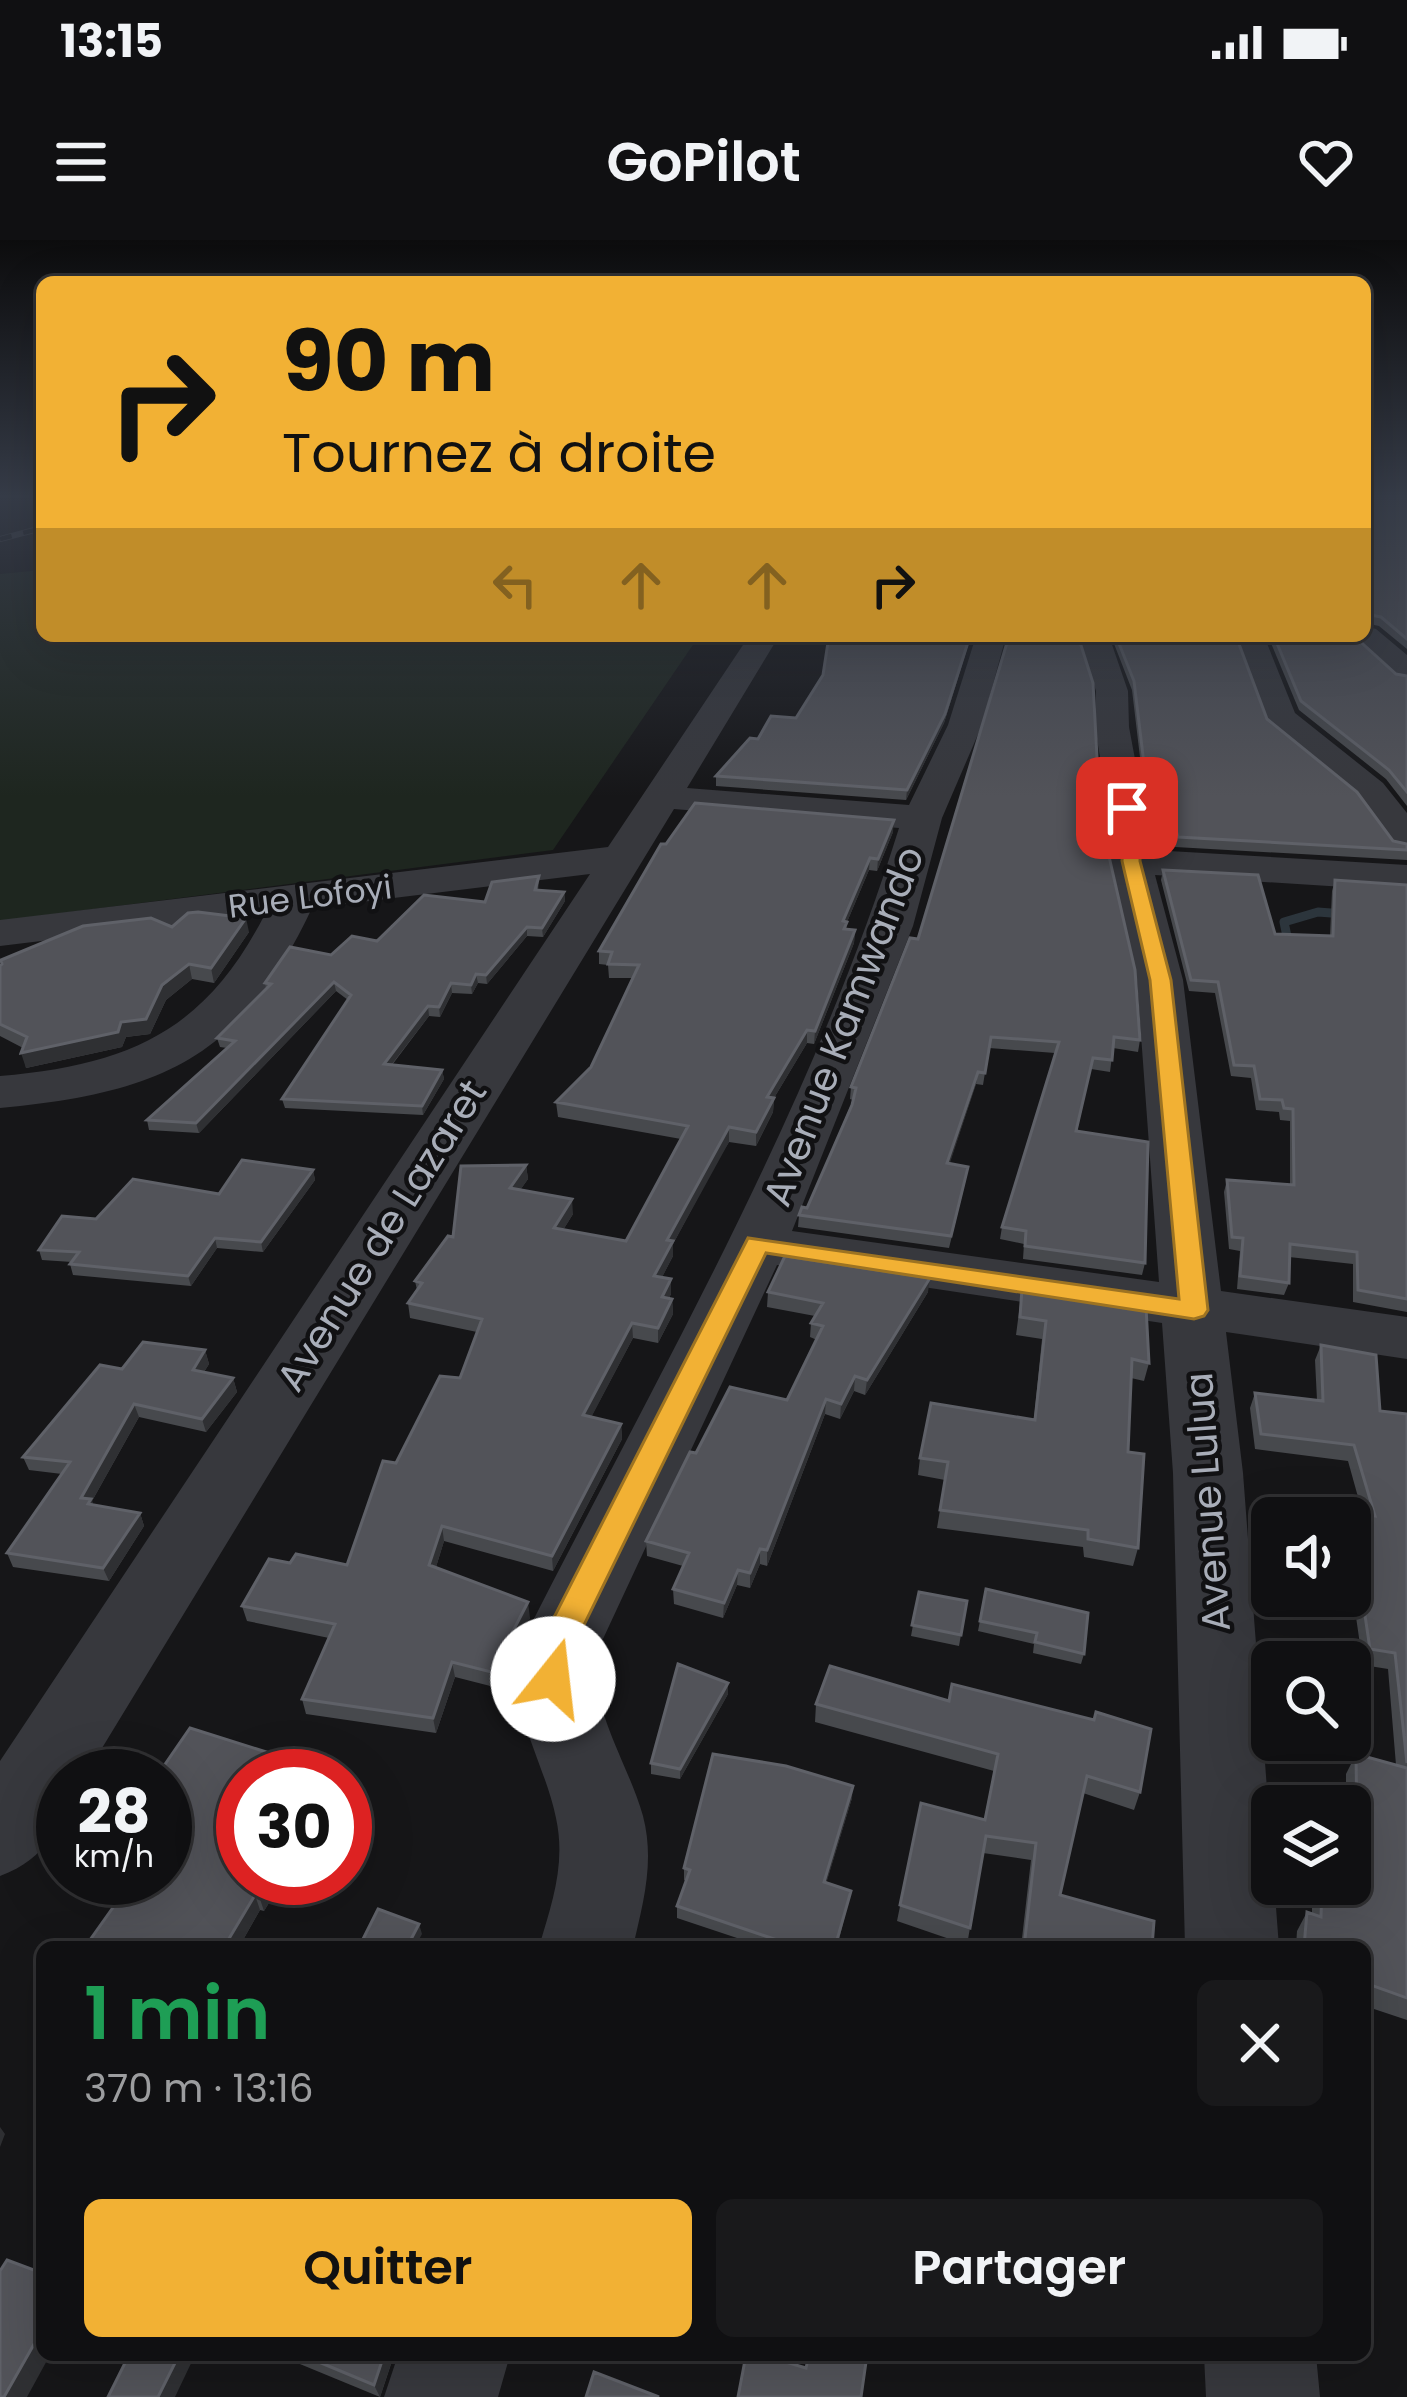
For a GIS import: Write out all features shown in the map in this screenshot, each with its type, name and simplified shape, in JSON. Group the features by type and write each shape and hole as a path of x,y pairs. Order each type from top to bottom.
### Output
{"street":[{"path":"1371,639 1407,672"},
{"name":"Avenue de Lazaret","path":"0,1836 760,642"},
{"name":"Avenue Kamwando","path":"588,1941 605,1874 600,1820 553,1679 556,1654 758,1244 891,926 922,818 965,725 989,642"},
{"name":"Avenue Lulua","path":"1096,642 1112,691 1112,727 1132,836 1131,861 1160,980 1208,1473 1232,1941"},
{"path":"1252,642 1280,718 1319,750 1388,791 1407,840"},
{"path":"661,797 922,818"},
{"name":"Rue Lofoyi","path":"0,933 620,858"},
{"path":"1131,861 1407,878"},
{"path":"0,1092 88,1084 157,1063 243,987 281,934 295,898"},
{"path":"0,966 112,920"},
{"path":"758,1244 1407,1338"},
{"path":"441,2397 452,2361"},
{"path":"1260,2361 1263,2397"}],"shaded area":[{"path":"0,596 36,596 36,642 695,642 553,850 0,921"}],"building":[{"path":"1371,596 1407,596 1407,639 1381,617 1371,615"},
{"path":"828,642 968,642 945,714 907,790 716,776 750,738 758,739 771,716 796,718 823,675"},
{"path":"1007,642 1080,642 1093,683 1101,832 1110,832 1108,852 1135,970 1140,1040 1114,1037 1112,1060 1093,1058 1076,1131 1148,1142 1145,1263 1025,1246 1026,1231 1002,1227 1059,1042 991,1037 985,1073 978,1072 947,1163 968,1167 951,1236 799,1215 802,1207 807,1208 852,1105 856,1088 851,1087 910,938 918,939"},
{"path":"1118,642 1238,642 1267,719 1357,792 1393,841 1407,844 1407,850 1178,837 1157,765 1144,764 1134,681"},
{"path":"1276,642 1361,642 1396,674 1407,676 1407,792 1389,770 1301,701"},
{"path":"695,803 894,820 878,859 870,858 843,921 847,922 844,929 855,930 815,1031 807,1030 767,1097 774,1098 756,1132 729,1127 667,1240 673,1241 654,1276 671,1279 662,1297 672,1299 658,1328 632,1323 583,1415 621,1424 552,1556 442,1526 429,1565 528,1602 510,1637 503,1675 452,1662 433,1718 302,1699 335,1624 242,1606 269,1559 290,1563 296,1554 347,1565 383,1461 396,1463 440,1376 460,1378 482,1319 408,1303 422,1283 415,1281 448,1236 453,1237 461,1166 526,1165 510,1188 572,1199 554,1228 626,1241 688,1126 556,1102 591,1067 639,965 608,964 612,952 599,951 661,844 666,844"},
{"path":"1163,870 1258,875 1275,934 1333,936 1335,880 1407,885 1407,1299 1358,1290 1357,1252 1290,1244 1289,1283 1240,1276 1243,1238 1232,1237 1227,1180 1294,1185 1293,1109 1284,1108 1282,1100 1260,1099 1254,1066 1234,1065 1218,982 1191,980"},
{"path":"539,876 535,890 564,892 542,928 527,927 486,975 476,974 471,985 451,983 439,1007 428,1006 384,1064 442,1070 422,1106 282,1099 351,995 334,982 196,1123 147,1120 235,1041 217,1038 271,984 265,983 290,947 331,955 352,936 377,941 424,895 485,902 492,882"},
{"path":"188,913 246,918 211,968 189,964 162,985 146,1019 121,1022 118,1032 21,1053 27,1037 0,1024 1,960 83,926 151,918 172,927"},
{"path":"242,1160 313,1170 261,1242 215,1238 188,1276 70,1264 79,1252 39,1250 62,1216 96,1219 133,1179 219,1194"},
{"path":"785,1256 930,1278 867,1380 855,1376 841,1404 826,1399 767,1550 760,1549 750,1573 738,1570 724,1603 673,1589 689,1553 646,1541 690,1452 696,1453 730,1387 787,1400 823,1326 811,1323 823,1303 768,1292"},
{"path":"1022,1289 1146,1307 1149,1363 1132,1359 1128,1452 1144,1454 1138,1548 1088,1539 1088,1530 940,1510 948,1462 920,1458 931,1403 1035,1420 1046,1321 1020,1317"},
{"path":"143,1342 205,1350 193,1370 233,1378 202,1419 134,1404 81,1498 91,1499 88,1504 140,1513 103,1568 7,1553 70,1462 23,1457 100,1365 122,1369"},
{"path":"1321,1345 1376,1355 1380,1411 1407,1414 1407,1763 1395,1653 1371,1649 1369,1641 1365,1617 1371,1617 1371,1516 1375,1516 1354,1445 1261,1434 1255,1393 1323,1401"},
{"path":"986,1589 1088,1613 1084,1654 1035,1642 1037,1633 980,1621"},
{"path":"919,1592 967,1601 961,1635 912,1625"},
{"path":"678,1664 728,1683 680,1769 651,1763"},
{"path":"830,1666 949,1701 952,1684 1094,1720 1096,1712 1151,1729 1140,1792 1087,1776 1060,1895 1154,1921 1152,1941 1025,1941 1036,1843 986,1836 970,1928 900,1905 921,1803 985,1820 998,1754 816,1704"},
{"path":"190,1728 257,1749 216,1749 216,1905 249,1905 228,1941 89,1941 115,1905 192,1905 192,1749 176,1749"},
{"path":"713,1754 786,1766 853,1786 824,1882 851,1891 837,1941 780,1941 677,1906 690,1870 684,1868"},
{"path":"1371,1758 1407,1768 1407,1998 1371,1985 1371,1941 1305,1941 1307,1912 1321,1917 1321,1905 1371,1905 1371,1785 1356,1785 1356,1761"},
{"path":"378,1909 419,1924 410,1941 362,1941"},
{"path":"7,2260 36,2271 36,2341 4,2397 0,2397 0,2271"},
{"path":"126,2361 176,2361 158,2397 108,2397"},
{"path":"316,2361 382,2361 374,2385"},
{"path":"745,2361 782,2361 806,2368 808,2361 866,2361 861,2397 738,2397"},
{"path":"594,2372 659,2397 586,2397"}],"waterway":[{"path":"1289,946 1284,922 1318,912 1344,914"}],"route":[{"path":"553,1679 564,1631 758,1244 1194,1310 1160,980 1131,861 1127,808"}]}
